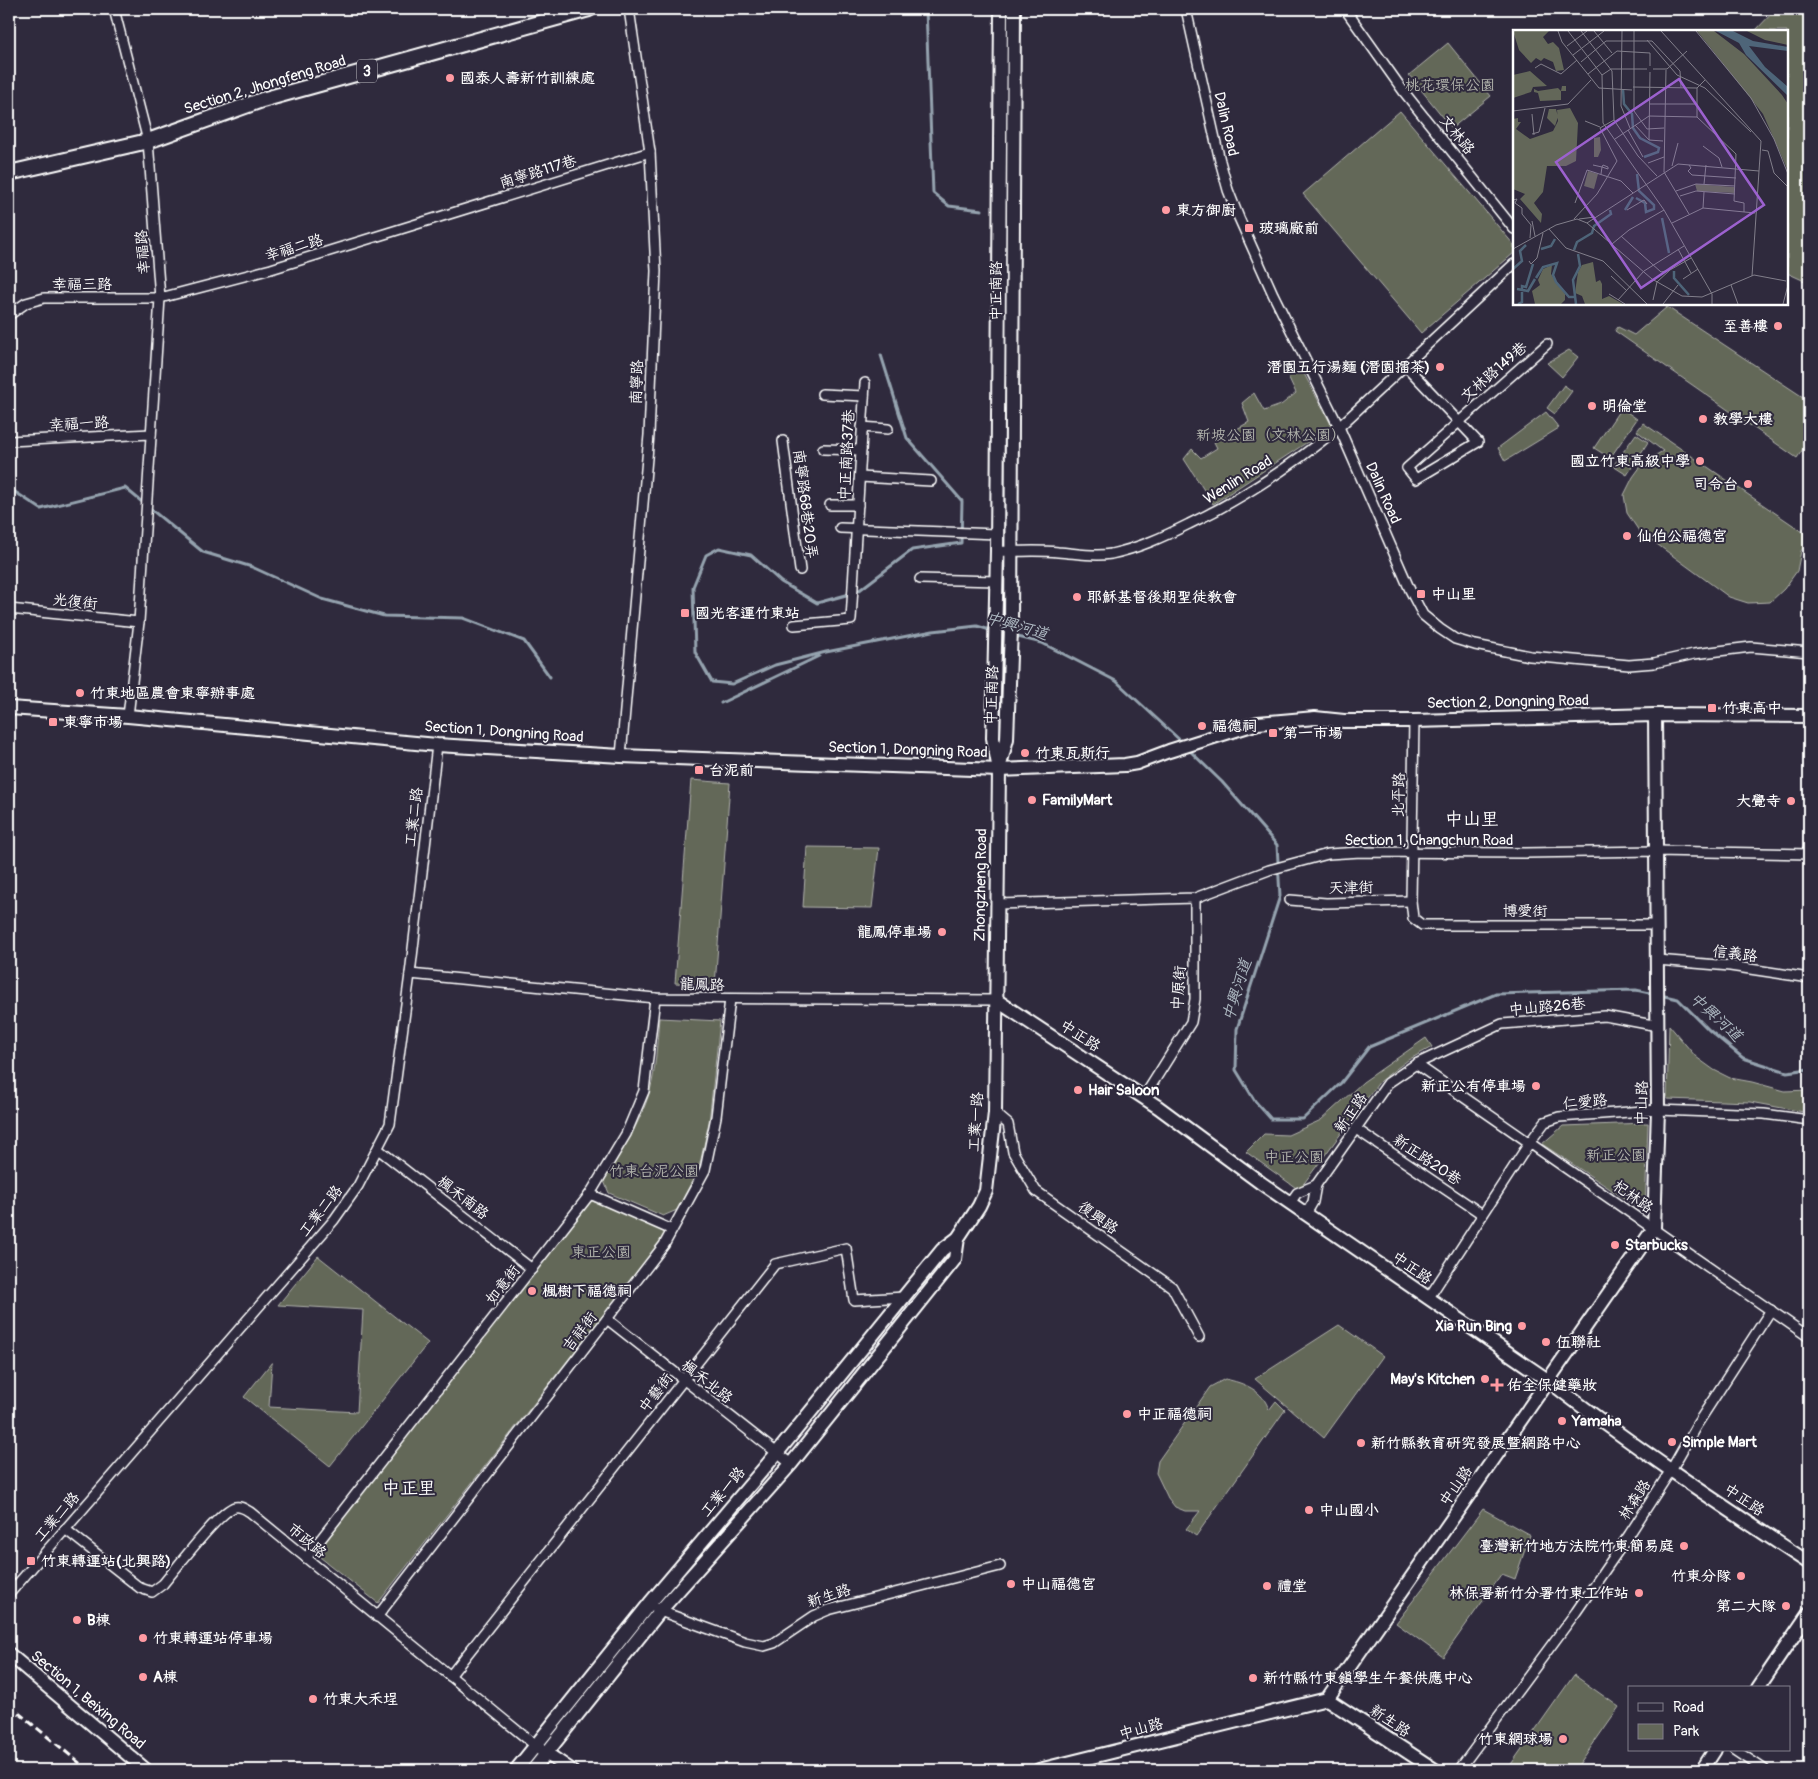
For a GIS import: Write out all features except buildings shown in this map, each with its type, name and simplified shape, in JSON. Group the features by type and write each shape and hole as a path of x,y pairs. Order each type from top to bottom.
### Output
{"main road":[{"name":"Section 2, Jhongfeng Road","path":"9,173 148,141 262,100 589,9"}],"street":[{"name":"幸福路","path":"114,9 148,141 160,298 139,622"},
{"name":"南寧路","path":"621,756 649,435 656,271 650,152 629,9"},
{"name":"中正南路","path":"999,770 993,738 997,551 1001,9"},
{"name":"中正南路","path":"999,770 1007,739 1011,628 1014,9"},
{"name":"Dalin Road","path":"1186,9 1228,190 1273,294 1339,427 1410,590 1424,615 1455,639 1475,645 1530,656 1629,666 1654,663 1694,654 1751,647 1809,652"},
{"name":"文林路","path":"1345,9 1404,92 1513,228"},
{"name":"南寧路117巷","path":"434,219 650,152"},
{"name":"幸福二路","path":"160,298 271,269 434,219"},
{"name":"Wenlin Road","path":"997,551 1109,554 1151,543 1201,519 1252,489 1314,448 1513,265"},
{"name":"幸福三路","path":"9,315 26,303 44,298 160,298"},
{"name":"文林路149巷","path":"1405,365 1459,421 1478,442 1416,479 1408,468 1459,421 1547,344"},
{"name":"中正南路37巷","path":"794,625 851,620 865,383"},
{"path":"822,394 864,396"},
{"path":"862,428 888,429"},
{"name":"幸福一路","path":"9,441 151,434"},
{"name":"南寧路68巷20弄","path":"783,441 800,570"},
{"path":"823,449 861,450"},
{"path":"860,478 931,481"},
{"path":"830,504 858,505"},
{"path":"840,528 997,534"},
{"path":"920,579 996,581"},
{"name":"光復街","path":"9,609 139,622"},
{"path":"128,716 139,622"},
{"name":"Section 1, Dongning Road","path":"9,708 128,716 437,745 621,756 999,770"},
{"path":"1655,715 1657,960"},
{"name":"Section 2, Dongning Road","path":"999,770 1125,765 1137,763 1258,723 1315,718 1414,721 1655,715 1809,716"},
{"name":"北平路","path":"1411,900 1414,721"},
{"name":"工業二路","path":"9,1594 334,1220 358,1186 378,1149 390,1124 437,745"},
{"name":"Zhongzheng Road","path":"996,1000 999,770"},
{"name":"Section 1, Changchun Road","path":"996,904 1195,898 1269,870 1328,854 1656,851 1809,854"},
{"name":"中原街","path":"1144,1097 1191,1022 1195,999 1195,898"},
{"name":"天津街","path":"1290,900 1326,903 1411,900"},
{"name":"博愛街","path":"1411,900 1413,918 1422,925 1657,925"},
{"name":"信義路","path":"1657,960 1730,966 1809,978"},
{"name":"中山路","path":"1039,1770 1328,1699 1654,1228 1658,1110 1657,960"},
{"name":"龍鳳路","path":"410,974 655,998 996,1000"},
{"name":"如意街","path":"306,1558 590,1194 626,1134 644,1091 655,998"},
{"name":"吉祥街","path":"377,1617 664,1245 705,1170 716,1117 730,999"},
{"name":"中正路","path":"996,1000 1144,1097 1215,1151 1549,1381 1590,1413 1671,1470 1809,1563"},
{"name":"工業一路","path":"516,1770 541,1750 576,1706 650,1603 777,1454 942,1250 958,1238 979,1206 986,1191 995,1113 996,1000"},
{"name":"中山路26巷","path":"1416,1064 1502,1024 1605,1016 1658,1026"},
{"name":"新正路","path":"1306,1214 1313,1202 1316,1186 1388,1083 1416,1064"},
{"name":"杞林路","path":"1416,1064 1809,1337"},
{"name":"仁愛路","path":"1428,1299 1482,1214 1545,1122 1559,1117 1658,1110 1764,1114 1809,1120"},
{"name":"復興路","path":"995,1113 1008,1124 1013,1152 1036,1191 1172,1287 1199,1337"},
{"name":"新正路20巷","path":"1356,1129 1482,1214"},
{"name":"楓禾南路","path":"378,1149 532,1269"},
{"name":"新正路","path":"1290,1203 1297,1193 1316,1186"},
{"path":"590,1194 672,1230"},
{"name":"工業一路","path":"576,1706 791,1464 955,1260 958,1238"},
{"name":"中藝街","path":"450,1676 775,1264 846,1248 854,1300 904,1297"},
{"name":"林森路","path":"1459,1770 1576,1612 1630,1535 1696,1426 1771,1310"},
{"name":"楓禾北路","path":"607,1319 791,1464"},
{"name":"市政路","path":"65,1529 140,1588 152,1592 163,1584 220,1517 235,1507 242,1508 250,1512 541,1750"},
{"name":"新生路","path":"650,1603 660,1611 745,1642 764,1646 778,1640 814,1616 828,1610 1000,1566"},
{"path":"1759,1686 1809,1613"},
{"name":"Section 1, Beixing Road","path":"9,1654 146,1770"},
{"name":"新生路","path":"1328,1699 1435,1770"},
{"path":"541,1750 571,1770"},
{"name":"工業一路","path":"533,1770 541,1750"},
{"path":"1702,1770 1714,1752"},
{"path":"1739,1752 1765,1770"}],"green space":[{"path":"1776,9 1809,9 1809,283 1788,273 1788,30 1756,30"},
{"name":"桃花環保公園","path":"1448,43 1491,96 1452,128 1409,75"},
{"path":"1400,111 1513,244 1513,254 1421,333 1303,194"},
{"path":"1667,307 1809,401 1809,440 1797,458 1615,331 1618,327 1634,335"},
{"path":"1569,350 1578,357 1562,377 1547,363"},
{"name":"新坡公園（文林公園）","path":"1302,370 1332,426 1213,504 1184,459 1192,449 1201,458 1217,448 1214,442 1249,422 1242,403 1254,393 1264,411 1281,405 1296,393 1288,376"},
{"path":"1564,385 1572,391 1555,414 1547,408"},
{"path":"1621,408 1637,419 1610,458 1594,448"},
{"path":"1546,412 1559,428 1505,461 1498,448"},
{"path":"1643,423 1809,536 1801,551 1797,571 1784,589 1770,602 1748,603 1729,597 1639,531 1627,513 1624,495 1633,477 1644,462 1663,451 1637,431"},
{"path":"1636,434 1648,442 1627,475 1613,466"},
{"path":"691,780 730,783 715,985 675,983"},
{"path":"807,847 879,848 872,908 803,907"},
{"name":"竹東台泥公園","path":"659,1018 720,1021 709,1122 699,1168 677,1210 663,1216 609,1193 604,1181 636,1126 646,1103 655,1064"},
{"path":"1669,1025 1696,1057 1714,1070 1730,1078 1785,1091 1809,1090 1809,1113 1750,1102 1667,1099"},
{"name":"中正公園","path":"1426,1038 1432,1047 1408,1060 1380,1081 1299,1190 1246,1152 1264,1134 1288,1135 1321,1120 1363,1082"},
{"name":"新正公園","path":"1648,1123 1645,1212 1542,1144 1563,1126"},
{"name":"東正公園","path":"590,1200 668,1232 378,1603 316,1554"},
{"path":"318,1256 428,1343 330,1466 244,1397 272,1362 269,1407 357,1412 363,1310 278,1305"},
{"path":"1339,1325 1383,1356 1324,1438 1255,1379"},
{"path":"1225,1379 1246,1385 1257,1392 1269,1410 1276,1401 1285,1410 1196,1536 1186,1529 1200,1511 1185,1511 1175,1507 1168,1498 1156,1473 1158,1461 1210,1387"},
{"path":"1483,1509 1530,1535 1515,1579 1502,1574 1443,1657 1396,1623"},
{"name":"竹東網球場","path":"1574,1675 1619,1707 1575,1770 1507,1770"}],"waterway":[{"path":"926,9 933,193 949,206 982,210"},
{"path":"881,355 907,438 962,501 961,543 912,550 857,592 817,603 781,582 751,555 719,548 706,555 693,587 695,652 712,682 732,684 775,665 826,652 933,631 977,626 993,631"},
{"path":"9,488 41,509 125,488 203,552 252,567 322,599 384,616 463,618 524,641 550,677"},
{"name":"中興河道","path":"1014,636 1042,643 1116,681 1183,743"},
{"path":"721,703 819,656"},
{"name":"中興河道","path":"1189,750 1222,782 1277,845 1280,896 1237,1029 1236,1070 1255,1101 1271,1119 1303,1119 1341,1083 1369,1047 1496,994 1636,990 1654,994"},
{"name":"中興河道","path":"1660,995 1678,999 1709,1030 1743,1058 1787,1072 1809,1069"}],"railway":[{"path":"9,1705 88,1770"}],"place":[{"name":"國泰人壽新竹訓練處","path":"450,78"},
{"name":"東方御廚","path":"1166,210"},
{"name":"玻璃廠前","path":"1249,228"},
{"name":"至善樓","path":"1778,326"},
{"name":"潛園五行湯麵 (潛園擂茶)","path":"1440,367"},
{"name":"明倫堂","path":"1592,406"},
{"name":"教學大樓","path":"1703,419"},
{"name":"國立竹東高級中學","path":"1700,461"},
{"name":"司令台","path":"1748,484"},
{"name":"仙伯公福德宮","path":"1627,536"},
{"name":"中山里","path":"1421,594"},
{"name":"耶穌基督後期聖徒教會","path":"1077,597"},
{"name":"國光客運竹東站","path":"685,613"},
{"name":"竹東地區農會東寧辦事處","path":"80,693"},
{"name":"竹東高中","path":"1712,708"},
{"name":"東寧市場","path":"53,722"},
{"name":"福德祠","path":"1202,726"},
{"name":"第一市場","path":"1273,733"},
{"name":"竹東瓦斯行","path":"1025,753"},
{"name":"台泥前","path":"699,770"},
{"name":"FamilyMart","path":"1032,800"},
{"name":"大覺寺","path":"1791,801"},
{"name":"龍鳳停車場","path":"942,932"},
{"name":"新正公有停車場","path":"1536,1086"},
{"name":"Hair Saloon","path":"1078,1090"},
{"name":"Starbucks","path":"1615,1245"},
{"name":"楓樹下福德祠","path":"532,1291"},
{"name":"Xia Run Bing","path":"1522,1326"},
{"name":"伍聯社","path":"1546,1342"},
{"name":"May's Kitchen","path":"1485,1379"},
{"name":"佑全保健藥妝","path":"1497,1385"},
{"name":"中正福德祠","path":"1127,1414"},
{"name":"Yamaha","path":"1562,1421"},
{"name":"Simple Mart","path":"1672,1442"},
{"name":"新竹縣教育研究發展暨網路中心","path":"1361,1443"},
{"name":"中山國小","path":"1309,1510"},
{"name":"臺灣新竹地方法院竹東簡易庭","path":"1684,1546"},
{"name":"竹東轉運站(北興路)","path":"31,1561"},
{"name":"竹東分隊","path":"1741,1576"},
{"name":"中山福德宮","path":"1011,1584"},
{"name":"禮堂","path":"1267,1586"},
{"name":"林保署新竹分署竹東工作站","path":"1639,1593"},
{"name":"第二大隊","path":"1786,1606"},
{"name":"B棟","path":"77,1620"},
{"name":"竹東轉運站停車場","path":"143,1638"},
{"name":"A棟","path":"143,1677"},
{"name":"新竹縣竹東鎮學生午餐供應中心","path":"1253,1678"},
{"name":"竹東大禾埕","path":"313,1699"},
{"name":"竹東網球場","path":"1563,1739"}],"district":[{"name":"中山里","path":"1472,819"},
{"name":"中正里","path":"409,1488"}]}
